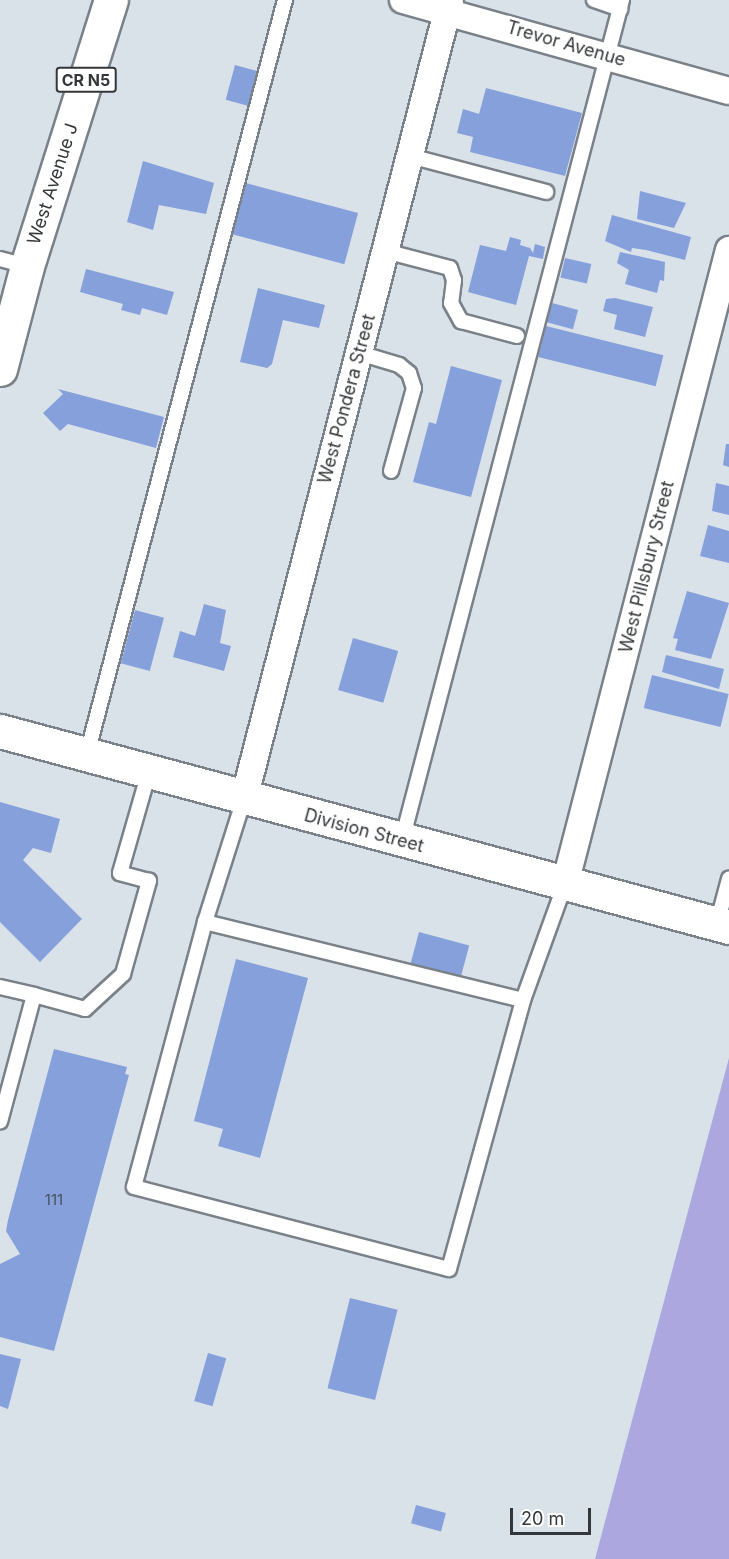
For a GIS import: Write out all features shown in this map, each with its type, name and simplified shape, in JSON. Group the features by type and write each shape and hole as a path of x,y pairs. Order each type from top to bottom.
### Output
{"main road":[{"name":"West Avenue J","path":"0,369 13,262 111,0"},
{"name":"Division Street","path":"0,731 244,799 723,926"}],"street":[{"name":"Trevor Avenue","path":"403,0 449,5 607,56 729,91"},
{"name":"West Pondera Street","path":"244,799 449,5"},
{"name":"West Pillsbury Street","path":"565,884 729,250"}],"lane":[{"path":"87,754 285,0"},
{"path":"402,840 621,4 594,0"},
{"path":"410,156 546,192"},
{"path":"385,251 450,268 454,280 451,303 460,321 517,336"},
{"path":"359,353 399,365 409,373 414,388 391,471"},
{"path":"0,987 85,1009 123,974 149,880 120,873 149,772"},
{"path":"244,799 205,922 134,1187 448,1269 523,1000 565,884"},
{"path":"723,926 729,879"},
{"path":"205,922 523,1000"},
{"path":"0,1122 34,995"}],"shaded area":[{"path":"729,1058 729,1559 595,1559"}],"building":[{"path":"235,65 257,71 248,106 226,100"},
{"path":"486,88 582,113 565,176 470,152 473,137 457,133 463,109 479,114"},
{"path":"143,161 214,183 206,214 159,205 153,230 127,222"},
{"path":"246,183 358,213 344,264 232,234"},
{"path":"640,191 686,203 674,228 637,219"},
{"path":"612,215 691,237 685,260 646,250 632,248 631,252 605,241"},
{"path":"510,237 521,240 520,245 530,248 533,253 535,244 545,247 543,259 529,256 516,305 468,292 480,245 506,251"},
{"path":"620,252 665,262 664,281 660,280 657,293 625,284 629,270 617,263"},
{"path":"565,258 591,264 587,284 561,277"},
{"path":"86,269 174,292 167,315 142,308 140,315 121,310 123,304 80,292"},
{"path":"258,288 325,305 319,328 283,320 272,364 267,368 240,362"},
{"path":"615,298 653,307 645,337 614,329 617,315 603,311 606,299"},
{"path":"552,303 578,310 573,329 547,322"},
{"path":"546,326 663,355 656,386 538,357"},
{"path":"451,366 502,380 471,497 413,482 429,422 436,424"},
{"path":"58,389 164,417 156,448 68,424 60,431 43,413 63,394"},
{"path":"726,444 729,444 729,467 723,465"},
{"path":"716,483 729,486 729,515 712,511"},
{"path":"708,525 729,531 729,563 700,556"},
{"path":"687,591 729,603 711,659 675,650 678,639 673,638"},
{"path":"204,604 226,610 220,643 231,646 224,671 173,657 180,631 195,636"},
{"path":"135,610 164,618 150,671 121,663"},
{"path":"353,638 398,651 383,703 338,690"},
{"path":"666,655 724,669 719,689 662,672"},
{"path":"652,675 729,694 720,727 644,708"},
{"path":"0,802 60,819 51,853 33,848 23,860 82,919 40,962 0,922"},
{"path":"419,932 469,945 460,981 409,968"},
{"path":"236,959 308,978 260,1158 218,1146 223,1129 194,1121"},
{"path":"54,1049 127,1067 125,1074 129,1075 54,1351 0,1337 0,1264 20,1254 6,1231"},
{"path":"350,1298 398,1310 375,1400 328,1388"},
{"path":"208,1353 226,1358 212,1406 194,1401"},
{"path":"0,1354 21,1359 8,1409 0,1406"},
{"path":"416,1505 446,1513 441,1531 411,1523"}]}
